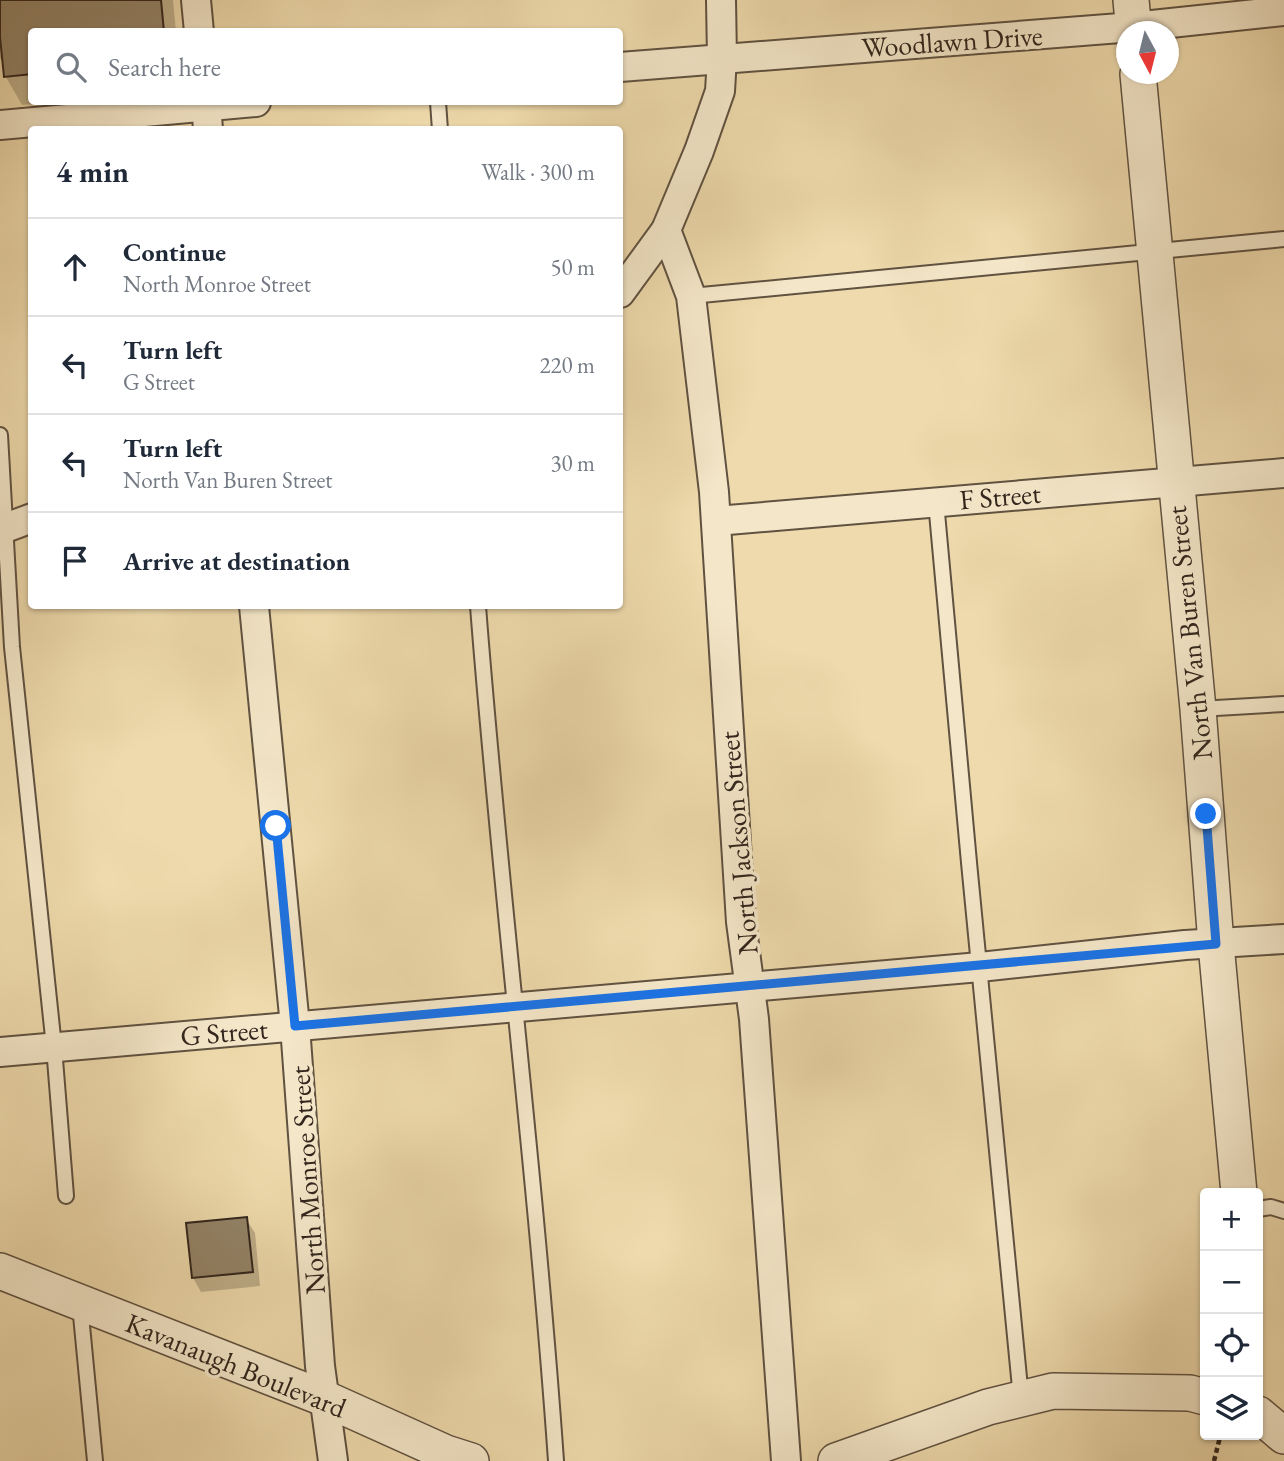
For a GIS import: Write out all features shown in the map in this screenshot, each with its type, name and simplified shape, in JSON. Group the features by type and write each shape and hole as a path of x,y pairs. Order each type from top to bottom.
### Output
{"street":[{"path":"196,0 199,28"},
{"path":"623,289 666,230 691,172 720,91 721,0"},
{"name":"Woodlawn Drive","path":"623,67 1132,19 1284,11"},
{"name":"North Van Buren Street","path":"1139,84 1198,709 1239,1188"},
{"path":"0,125 207,112 241,105"},
{"name":"North Jackson Street","path":"666,230 691,296 716,521 741,922 750,986 786,1461"},
{"name":"F Street","path":"716,521 1284,472"},
{"path":"3,529 28,520"},
{"name":"North Monroe Street","path":"254,609 295,1026 320,1366 333,1461"},
{"name":"G Street","path":"0,1052 980,967 1185,945 1284,939"},
{"name":"Kavanaugh Boulevard","path":"0,1271 326,1399 446,1453 471,1461"},
{"path":"836,1461 1021,1398 1053,1391 1190,1393 1200,1396"},
{"path":"1263,1418 1284,1436"}],"lane":[{"path":"438,105 440,126"},
{"path":"691,296 1284,239"},
{"path":"0,435 3,529 12,647 54,1047 66,1196"},
{"path":"936,502 963,814 1021,1398"},
{"path":"478,609 514,1007 550,1363 556,1461"},
{"path":"1198,709 1284,704"},
{"path":"1263,1208 1271,1207 1284,1212"},
{"path":"79,1304 95,1461"}],"path":[{"path":"1214,1461 1219,1440"}],"building":[{"path":"0,0 161,0 164,28 28,28 28,74 4,77"},
{"path":"247,1217 253,1272 192,1278 186,1223"}],"route":[{"path":"276,826 295,1026 1216,944 1206,814"}]}
